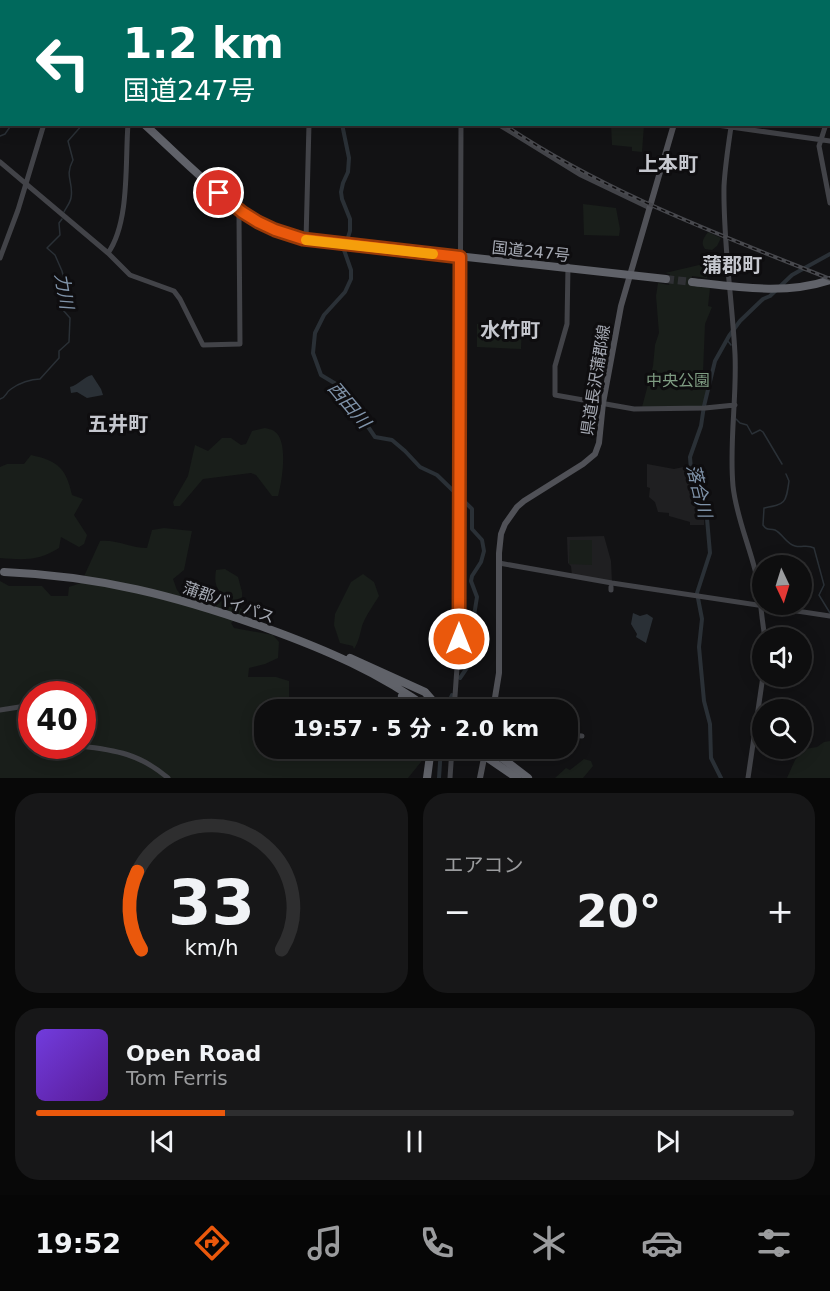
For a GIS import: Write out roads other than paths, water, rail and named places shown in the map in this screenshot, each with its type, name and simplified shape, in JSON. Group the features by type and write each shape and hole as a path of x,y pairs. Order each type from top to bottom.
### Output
{"highway":[{"name":"国道247号","path":"146,126 243,210 275,230 306,238 345,243 667,277"},
{"name":"国道247号","path":"152,126 243,210"},
{"path":"692,280 804,287 830,278"},
{"name":"蒲郡バイパス","path":"414,699 372,675 293,640 181,601 104,583 3,572 64,576 152,591 211,609 306,642 381,678 414,699"},
{"path":"372,675 405,699"},
{"path":"425,778 428,759"},
{"path":"489,759 519,778"},
{"path":"494,759 519,778"},
{"path":"502,759 528,778"}],"main road":[{"name":"県道長沢蒲郡線","path":"495,699 499,673 501,534 505,524 524,501 595,454 621,306 674,126"},
{"path":"480,778 484,759"}],"street":[{"path":"0,258 43,126"},
{"path":"108,253 118,231 122,214 128,126"},
{"path":"306,238 309,126"},
{"path":"455,699 459,639 463,126"},
{"path":"501,126 581,175 650,208"},
{"path":"724,126 830,141"},
{"path":"825,126 819,146 830,203"},
{"path":"731,127 724,184 735,405 731,436 733,486 752,558"},
{"path":"0,162 108,253 130,275 168,288 177,294 203,345 240,344 238,237 239,216 243,210"},
{"path":"568,267 567,324 555,366 555,395 634,409 735,405"},
{"path":"499,563 571,577 752,605"},
{"path":"812,613 830,616"},
{"path":"748,778 761,687"},
{"path":"0,710 18,707"},
{"path":"578,736 582,736"},
{"path":"96,747 143,759 168,778"},
{"path":"450,778 451,759"}],"waterway":[{"path":"0,136 5,134 11,126"},
{"name":"力川","path":"64,212 72,192 69,171 73,160 68,141 81,126"},
{"name":"西田川","path":"342,126 349,158 348,172 341,192 350,219 350,231 344,250 351,270 351,279 345,292 324,315 315,333 313,353 321,375 336,384 341,395 360,415 375,437 392,440 420,467 437,475 472,509 472,529 482,540 484,551 471,581 477,597 472,628 475,656 460,678"},
{"name":"力川","path":"0,399 18,385 40,379 59,358 59,351 69,342 70,318 63,310 62,298 66,287 55,255 47,248 60,235 59,223 62,219"},
{"name":"落合川","path":"721,778 711,758 710,724 704,701 699,647 702,619 697,593 710,553 706,507 702,490 691,470 690,457 701,426 715,361 729,336 740,321 792,275 830,254"},
{"name":"落合川","path":"727,340 731,345"},
{"path":"736,419 747,425 752,434 760,430 763,432 782,464"},
{"path":"786,474 789,481 785,499 780,504 764,508 763,525 767,529 778,532 792,545 814,548 824,585 819,595 830,613"},
{"name":"西田川","path":"450,699 452,695"},
{"name":"西田川","path":"439,778 440,759"}],"tunnel":[{"path":"666,279 692,282"}],"railway":[{"path":"506,126 581,171 621,191 704,228 830,279"}],"district":[{"name":"上本町","path":"668,164"},
{"name":"蒲郡町","path":"732,265"},
{"name":"水竹町","path":"510,330"},
{"name":"五井町","path":"118,424"}],"park label":[{"name":"中央公園","path":"678,380"}]}
